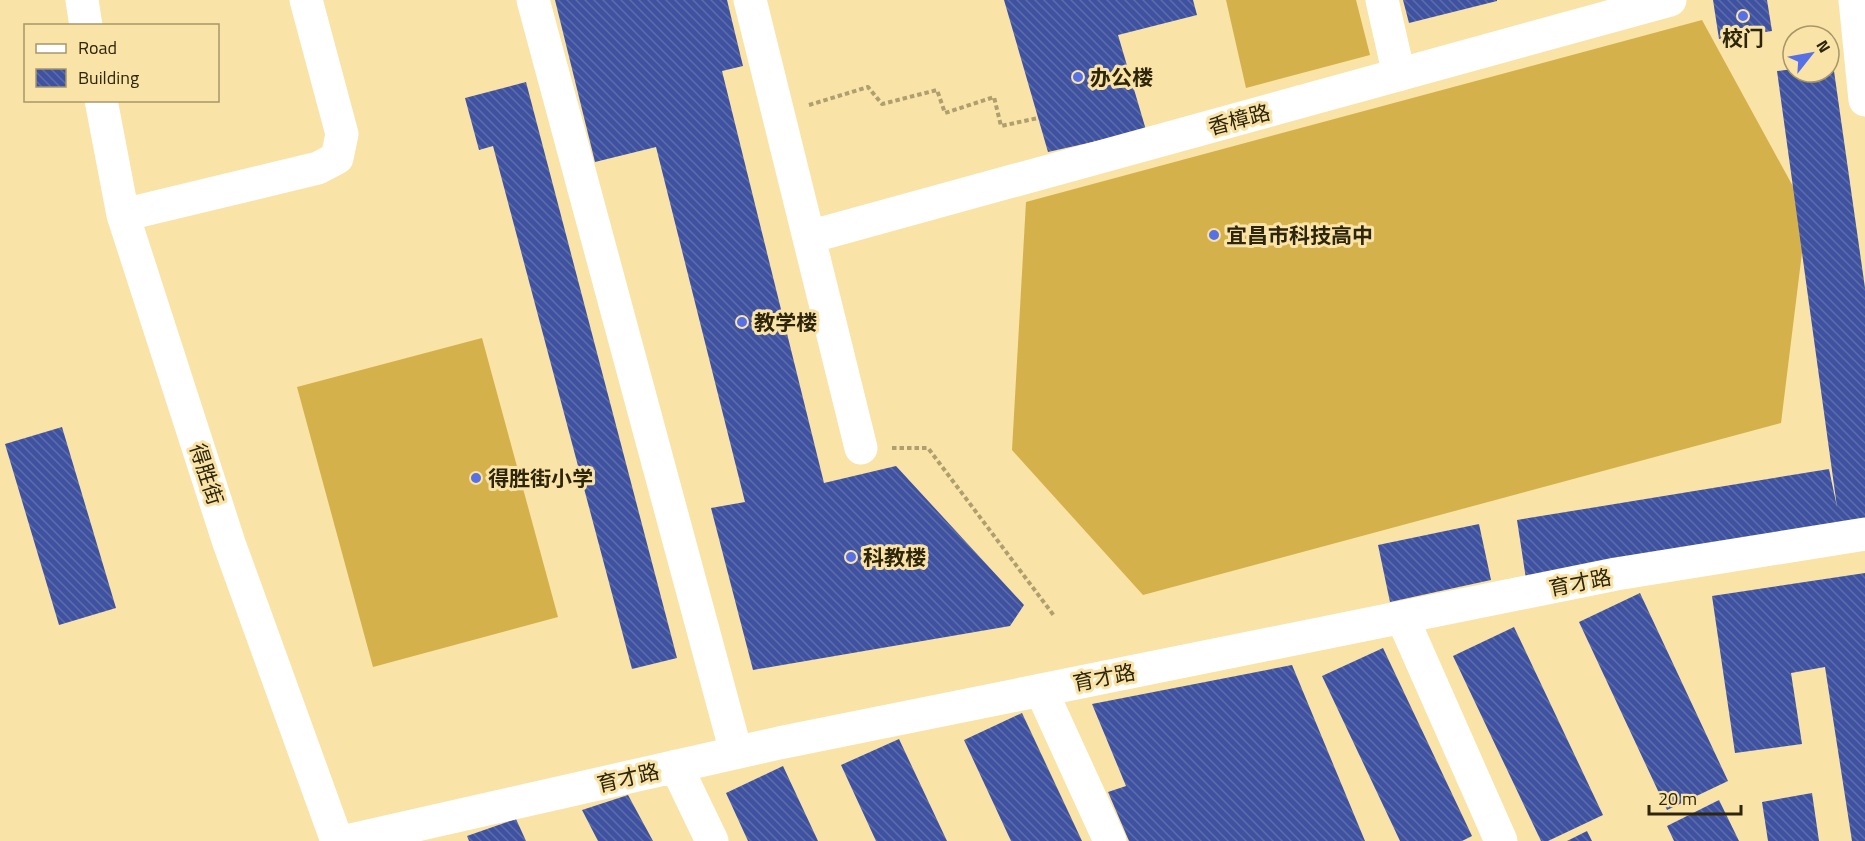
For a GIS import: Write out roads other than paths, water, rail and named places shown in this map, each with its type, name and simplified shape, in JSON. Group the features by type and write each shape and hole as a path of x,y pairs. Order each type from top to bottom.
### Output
{"street":[{"path":"82,0 86,24"},
{"path":"123,215 318,168 337,158 342,134 306,0"},
{"path":"533,0 736,752"},
{"path":"750,0 861,448"},
{"path":"1382,0 1399,75"},
{"path":"1855,0 1865,100"},
{"name":"香樟路","path":"809,237 1399,75 1652,2"},
{"name":"得胜街","path":"101,102 123,215 229,543 337,841"},
{"name":"育才路","path":"346,841 736,752 1402,617 1616,574 1865,534"},
{"path":"1402,617 1501,841"},
{"path":"1041,690 1110,841"},
{"path":"676,766 712,841"}],"place":[{"name":"校门","path":"1743,16"},
{"name":"办公楼","path":"1078,77"},
{"name":"宜昌市科技高中","path":"1214,235"},
{"name":"教学楼","path":"742,322"},
{"name":"得胜街小学","path":"476,478"},
{"name":"科教楼","path":"851,557"}]}
